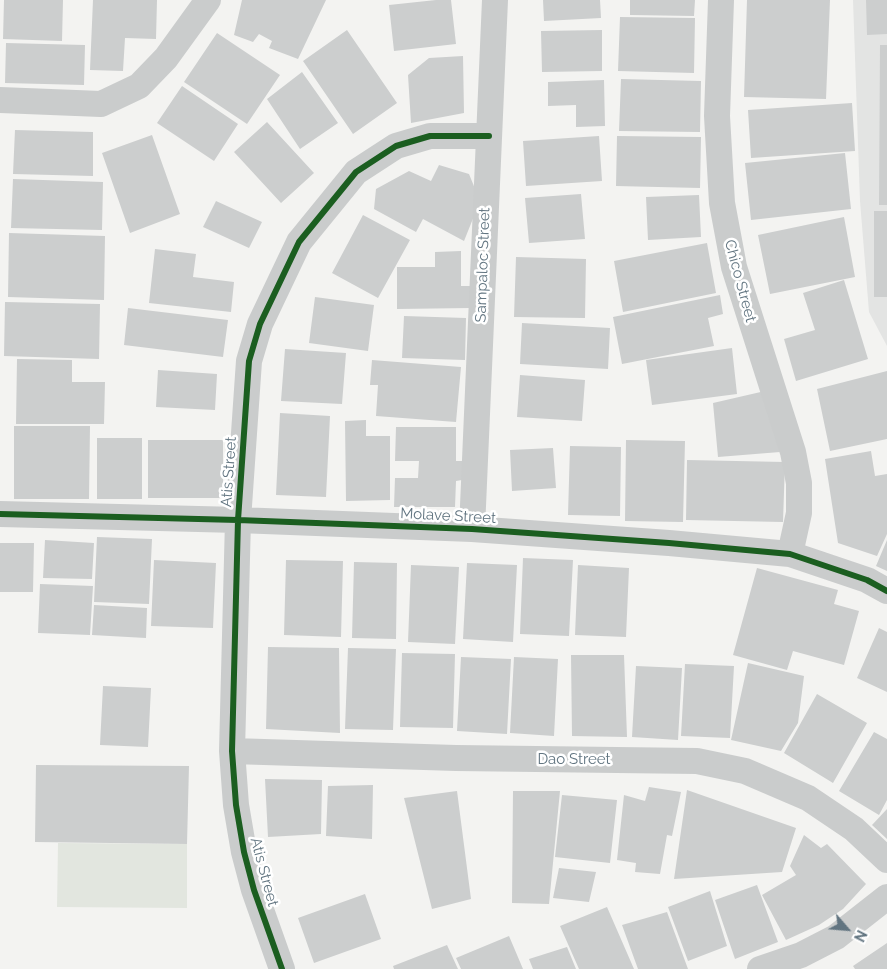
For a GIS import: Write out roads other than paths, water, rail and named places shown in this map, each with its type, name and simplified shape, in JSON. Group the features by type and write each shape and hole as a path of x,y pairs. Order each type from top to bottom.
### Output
{"street":[{"path":"0,100 101,104 109,101 139,86 166,58 208,0"},
{"name":"Sampaloc Street","path":"472,529 495,0"},
{"name":"Chico Street","path":"721,0 717,116 722,203 734,268 793,452 799,483 799,513 790,554"},
{"name":"Atis Street","path":"282,969 254,890 244,852 236,805 232,752 238,520 249,362 260,324 299,242 356,172 396,146 430,136 489,136"},
{"name":"Molave Street","path":"0,514 238,520 472,529 790,554 867,580 887,591"},
{"name":"Dao Street","path":"232,752 456,758 697,761 745,771 808,798 854,829 887,860"},
{"path":"760,969 801,955 836,938 887,897"}]}
